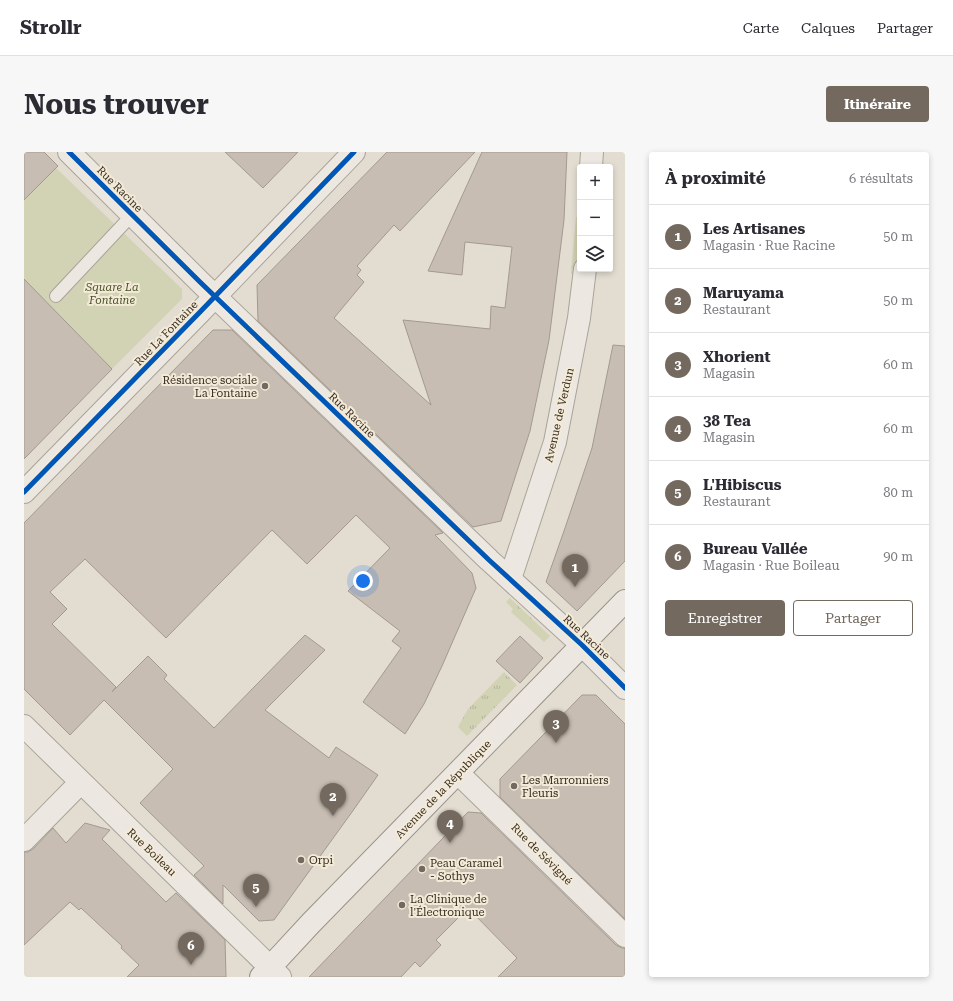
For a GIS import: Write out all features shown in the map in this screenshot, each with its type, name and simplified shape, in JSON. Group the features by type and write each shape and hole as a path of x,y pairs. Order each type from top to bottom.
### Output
{"street":[{"name":"Rue Racine","path":"69,152 215,296 489,560 625,688"},
{"name":"Rue La Fontaine","path":"24,492 354,152"},
{"path":"591,164 592,152"},
{"name":"Avenue de Verdun","path":"510,579 555,442 580,318 585,272"},
{"name":"Avenue de la République","path":"271,974 311,923 625,601"},
{"name":"Rue Boileau","path":"24,726 271,974"},
{"name":"Rue de Sévigné","path":"458,773 625,936"},
{"path":"24,840 80,782"}],"lane":[{"path":"56,296 132,215"}],"green space":[{"name":"Square La Fontaine","path":"56,168 182,289 182,299 112,369 24,279 24,178"},
{"path":"576,217 577,217 576,275 571,274"},
{"path":"510,598 550,636 544,642 511,612 513,609 506,602"},
{"path":"504,672 517,685 467,736 458,727 468,709"}],"building":[{"path":"24,152 44,152 58,166 24,200"},
{"path":"225,152 298,152 263,188"},
{"path":"387,152 475,152 400,231 394,225 357,266 361,270 357,275 364,282 334,318 431,405 403,320 490,329 491,306 505,308 512,247 465,242 462,275 428,271 482,152 567,152 564,220 549,340 530,431 501,521 473,527 258,321 257,285"},
{"path":"24,279 112,369 24,459"},
{"path":"213,330 232,330 443,533 435,535 472,573 476,588 424,704 405,734 363,702 401,648 392,641 400,631 348,591 390,548 356,515 307,564 272,530 166,638 85,559 50,592 67,609 52,624 116,687 112,692 148,656 167,675 164,679 214,728 305,635 325,650 265,710 329,758 336,747 378,775 274,920 259,921 223,885 223,904 194,875 204,866 140,803 173,769 104,700 70,735 24,689 24,523"},
{"path":"613,345 625,346 625,561 577,611 546,582 592,448"},
{"path":"520,636 543,658 520,683 496,661"},
{"path":"582,695 596,695 625,724 625,919 500,797 500,779"},
{"path":"468,812 481,813 616,945 625,948 625,977 498,977 517,958 468,908 436,940 441,945 420,967 415,962 401,977 309,977"},
{"path":"85,823 110,830 102,839 166,902 176,893 225,940 226,977 127,977 139,965 121,948 122,946 81,908 79,910 70,902 24,945 24,852 28,852 33,849 53,828 66,843"}],"cycle path":[{"path":"69,152 200,282 489,560 582,645 625,688"},
{"path":"24,492 354,152"}],"place":[{"name":"Résidence sociale La Fontaine","path":"265,386"},
{"name":"Les Artisanes","path":"575,587"},
{"name":"Xhorient","path":"556,743"},
{"name":"Les Marronniers Fleuris","path":"514,786"},
{"name":"Maruyama","path":"333,816"},
{"name":"38 Tea","path":"450,843"},
{"name":"Orpi","path":"301,860"},
{"name":"Peau Caramel - Sothys","path":"422,869"},
{"name":"La Clinique de l'Électronique","path":"402,905"},
{"name":"L'Hibiscus","path":"256,907"},
{"name":"Bureau Vallée","path":"191,965"}]}
